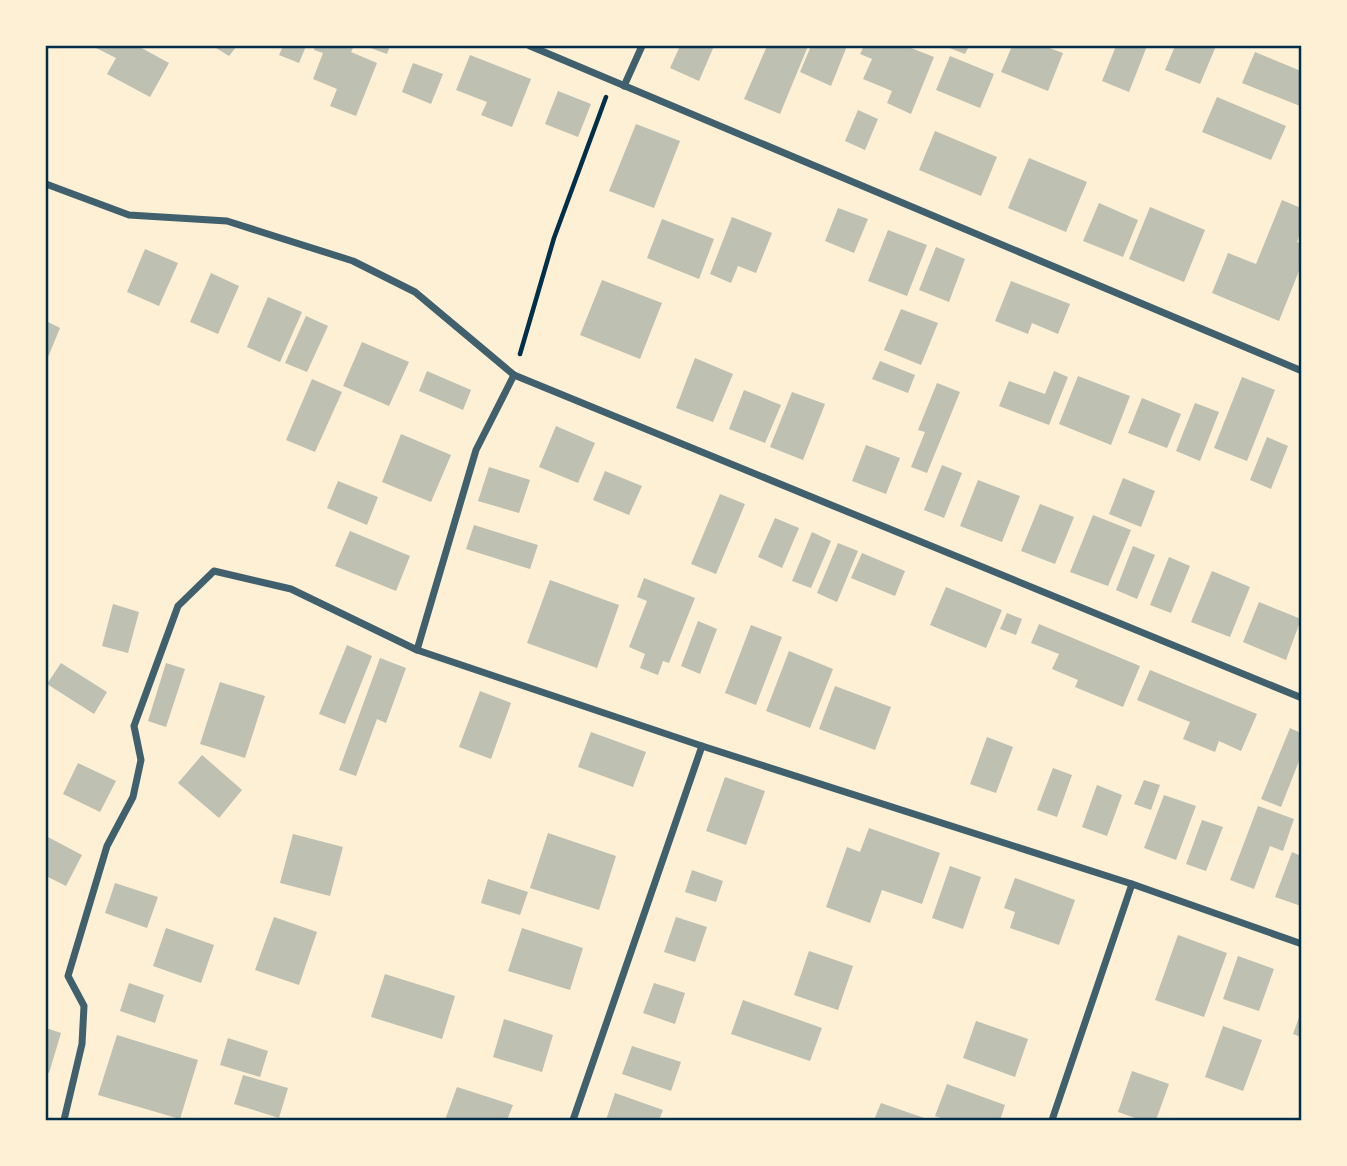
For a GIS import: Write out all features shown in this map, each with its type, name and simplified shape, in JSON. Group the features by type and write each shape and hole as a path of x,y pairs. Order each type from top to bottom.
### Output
{"street":[{"path":"530,46 1301,371"},
{"path":"624,86 642,46"},
{"path":"46,184 129,215 227,221 353,261 415,292 514,375 1301,698"},
{"path":"417,650 476,450 514,375"},
{"path":"64,1121 82,1044 83,1006 68,976 107,846 133,797 141,760 134,726 178,606 214,571 291,589 417,650 702,747 1132,884 1301,944"},
{"path":"573,1121 702,747"},
{"path":"1052,1121 1132,884"}],"path":[{"path":"514,375 554,238 612,81"}],"building":[{"path":"92,46 138,46 169,63 150,97 107,74 116,58"},
{"path":"213,46 237,46 229,56"},
{"path":"283,46 306,46 299,63 279,55"},
{"path":"315,46 354,46 351,52 377,63 356,116 330,106 337,89 313,79 323,53 314,50"},
{"path":"365,46 390,46 387,54"},
{"path":"680,46 714,46 699,81 670,68"},
{"path":"767,46 808,46 780,114 744,99"},
{"path":"811,46 847,46 831,86 800,72"},
{"path":"864,46 906,46 934,57 911,114 887,103 892,91 863,79 872,59 860,54"},
{"path":"944,46 969,46 965,54"},
{"path":"1012,46 1044,46 1063,53 1048,91 1001,72"},
{"path":"1116,46 1147,46 1129,92 1102,81"},
{"path":"1175,46 1216,46 1200,84 1165,70"},
{"path":"1255,52 1301,71 1300,106 1242,83"},
{"path":"470,55 531,79 512,127 481,115 487,102 456,90"},
{"path":"950,56 994,74 980,108 936,90"},
{"path":"413,63 443,74 431,104 402,92"},
{"path":"558,91 591,104 578,137 545,124"},
{"path":"1217,97 1286,126 1271,160 1202,132"},
{"path":"858,110 878,119 865,150 845,141"},
{"path":"636,124 680,141 654,208 609,191"},
{"path":"935,131 997,157 981,196 919,170"},
{"path":"1029,158 1087,182 1066,232 1008,208"},
{"path":"1282,200 1301,208 1301,230 1297,242 1301,244 1301,266 1279,321 1212,293 1228,253 1256,264"},
{"path":"1099,203 1138,220 1123,257 1083,241"},
{"path":"1150,207 1205,230 1184,282 1129,259"},
{"path":"838,208 868,219 854,253 825,241"},
{"path":"732,217 772,233 756,273 738,266 731,283 710,274"},
{"path":"662,219 714,239 699,279 647,258"},
{"path":"888,230 927,245 907,296 868,281"},
{"path":"936,247 965,259 949,302 919,290"},
{"path":"145,249 178,263 159,306 127,292"},
{"path":"211,273 239,286 218,334 190,322"},
{"path":"602,280 662,303 640,359 580,335"},
{"path":"1011,281 1070,304 1058,334 1032,323 1028,334 995,321"},
{"path":"268,297 302,312 280,362 247,347"},
{"path":"901,309 938,323 921,365 884,350"},
{"path":"306,316 328,326 307,372 285,363"},
{"path":"46,321 60,328 46,362"},
{"path":"362,342 409,362 389,406 343,386"},
{"path":"695,358 733,374 713,422 676,408"},
{"path":"880,361 915,375 908,393 872,379"},
{"path":"427,371 471,390 463,410 419,391"},
{"path":"1054,371 1068,377 1049,425 999,406 1009,381 1045,394"},
{"path":"1078,376 1130,396 1111,445 1059,424"},
{"path":"1242,377 1275,390 1247,461 1214,448"},
{"path":"312,379 342,392 315,452 286,440"},
{"path":"937,383 960,392 927,473 911,467 925,432 918,430"},
{"path":"744,390 781,405 765,443 729,429"},
{"path":"792,392 825,404 803,460 770,447"},
{"path":"1142,398 1181,414 1167,448 1128,433"},
{"path":"1195,403 1219,412 1200,461 1176,451"},
{"path":"556,426 595,443 578,483 539,467"},
{"path":"401,434 451,455 431,502 382,482"},
{"path":"1267,437 1288,446 1271,489 1250,480"},
{"path":"866,445 900,458 886,494 852,481"},
{"path":"942,465 962,473 944,518 924,510"},
{"path":"489,467 530,480 519,513 478,501"},
{"path":"605,471 642,486 629,515 593,500"},
{"path":"1123,478 1155,491 1141,527 1109,514"},
{"path":"978,480 1020,496 1002,542 960,526"},
{"path":"338,481 378,497 367,525 327,508"},
{"path":"720,494 745,504 716,574 691,564"},
{"path":"1040,504 1074,517 1055,564 1021,551"},
{"path":"1093,515 1131,530 1108,586 1070,572"},
{"path":"775,518 799,528 782,568 758,557"},
{"path":"474,525 538,545 530,569 466,549"},
{"path":"350,531 410,556 396,591 335,566"},
{"path":"812,532 831,541 811,588 792,581"},
{"path":"838,543 858,551 837,602 817,593"},
{"path":"1133,546 1155,555 1137,599 1116,590"},
{"path":"862,553 905,571 895,596 851,578"},
{"path":"1169,557 1190,566 1171,613 1150,605"},
{"path":"1212,571 1250,587 1230,637 1191,622"},
{"path":"644,578 695,598 669,663 663,661 658,675 640,668 645,654 629,647 647,601 637,597"},
{"path":"550,580 619,605 597,668 527,643"},
{"path":"946,587 1002,610 986,648 930,625"},
{"path":"1259,602 1301,619 1286,660 1243,642"},
{"path":"113,604 139,612 128,653 102,646"},
{"path":"1007,613 1022,619 1016,635 1000,629"},
{"path":"698,621 717,629 700,674 681,666"},
{"path":"1039,624 1140,666 1123,707 1075,687 1078,680 1052,669 1059,654 1031,643"},
{"path":"751,625 782,637 756,705 725,693"},
{"path":"347,645 372,656 345,724 319,714"},
{"path":"789,651 833,669 810,728 766,711"},
{"path":"380,658 406,668 386,723 377,719 356,776 339,770"},
{"path":"61,663 107,692 94,714 47,684"},
{"path":"166,663 185,669 166,727 148,721"},
{"path":"1150,670 1257,714 1241,751 1219,741 1215,752 1183,739 1190,722 1137,700"},
{"path":"220,682 265,696 245,758 200,744"},
{"path":"835,686 891,707 875,750 819,729"},
{"path":"480,691 511,703 491,759 459,747"},
{"path":"1290,728 1301,733 1301,756 1281,807 1261,799"},
{"path":"591,732 646,752 633,787 578,767"},
{"path":"987,737 1013,747 996,793 970,784"},
{"path":"202,755 242,790 219,818 178,783"},
{"path":"78,763 116,781 100,812 63,794"},
{"path":"1053,768 1072,775 1057,817 1037,810"},
{"path":"725,777 765,791 746,845 706,831"},
{"path":"1144,780 1160,785 1151,810 1134,804"},
{"path":"1097,785 1122,795 1107,836 1082,827"},
{"path":"1164,795 1196,806 1176,860 1144,848"},
{"path":"1258,806 1294,819 1283,851 1270,846 1254,889 1230,880"},
{"path":"1202,820 1223,827 1206,871 1186,864"},
{"path":"869,828 940,853 922,904 882,890 870,923 826,907 847,847 860,852"},
{"path":"548,833 616,856 599,910 530,888"},
{"path":"293,834 343,847 330,896 280,883"},
{"path":"46,836 82,855 66,886 46,876"},
{"path":"1292,852 1301,856 1301,906 1275,897"},
{"path":"950,866 981,877 963,929 932,918"},
{"path":"692,870 723,881 716,902 685,892"},
{"path":"1015,878 1075,900 1059,945 1010,928 1015,912 1004,908"},
{"path":"488,879 528,892 520,915 481,903"},
{"path":"115,883 158,897 147,928 105,913"},
{"path":"274,917 317,932 299,985 255,970"},
{"path":"676,917 707,927 695,962 664,952"},
{"path":"166,928 214,945 201,983 153,966"},
{"path":"522,928 583,948 570,990 508,971"},
{"path":"1178,935 1227,953 1204,1017 1155,1000"},
{"path":"809,951 853,966 838,1010 794,995"},
{"path":"1238,956 1274,969 1259,1011 1223,999"},
{"path":"385,974 455,996 442,1039 371,1017"},
{"path":"129,983 164,995 155,1023 120,1011"},
{"path":"654,983 685,993 675,1024 643,1013"},
{"path":"743,1000 822,1028 810,1061 731,1034"},
{"path":"1301,1012 1301,1037 1293,1034"},
{"path":"504,1019 553,1035 542,1072 493,1057"},
{"path":"976,1021 1028,1039 1015,1077 963,1058"},
{"path":"1223,1026 1262,1040 1243,1091 1205,1077"},
{"path":"46,1028 61,1033 49,1073 46,1072"},
{"path":"117,1035 198,1060 180,1119 98,1095"},
{"path":"228,1038 268,1051 260,1077 220,1065"},
{"path":"632,1046 681,1062 671,1091 622,1074"},
{"path":"1132,1071 1169,1084 1156,1120 1141,1120 1118,1112"},
{"path":"243,1075 288,1088 279,1118 234,1104"},
{"path":"947,1084 1005,1105 1000,1120 947,1120 935,1116"},
{"path":"457,1087 513,1105 507,1120 445,1120"},
{"path":"615,1093 663,1110 659,1120 606,1120"},
{"path":"881,1103 930,1120 874,1120"}]}
